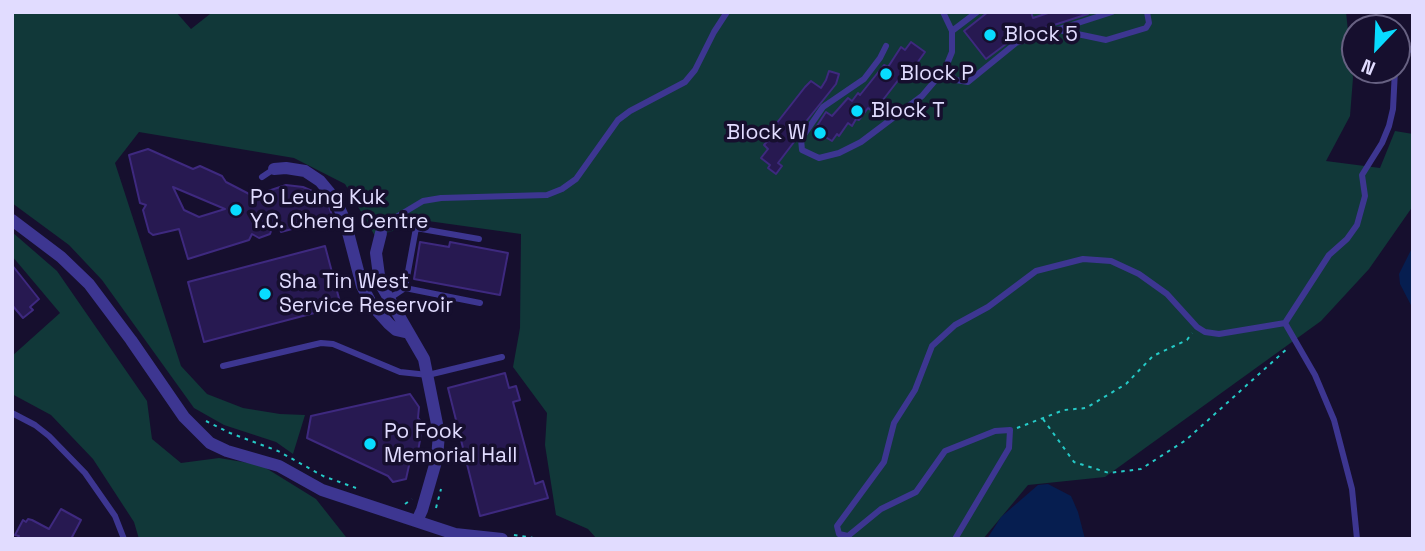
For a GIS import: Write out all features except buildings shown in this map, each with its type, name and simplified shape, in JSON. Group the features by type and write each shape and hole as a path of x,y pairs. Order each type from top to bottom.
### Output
{"street":[{"path":"274,169 286,167 305,172 320,181 328,190 345,221 362,286 372,305 396,330 410,333"},
{"path":"12,219 61,257 89,285 184,417 204,439 227,451 279,466 322,490 455,534 502,539"},
{"path":"381,233 376,253 380,283 424,359 439,433 437,458 417,521"}],"lane":[{"path":"381,233 393,219 423,201 441,198 538,196 562,189 576,179 618,120 685,82 695,70 727,12"},
{"path":"952,31 977,12"},
{"path":"945,69 956,80 968,82 1016,43 1112,12"},
{"path":"1060,30 1106,40 1146,28 1149,23 1147,12"},
{"path":"886,46 864,79 823,107 801,139 802,150 819,158 832,156 861,142 922,96 945,69 952,52 952,31 944,15"},
{"path":"955,539 1009,449 1010,430 995,431 946,451 916,492 881,509 848,536 839,534 837,526 884,462 894,423 915,390 932,346 955,325 988,307 1036,271 1083,259 1111,261 1154,283 1205,332 1219,334 1285,323 1329,256 1357,225 1364,196 1362,175 1389,126 1394,84"},
{"path":"262,177 274,169"},
{"path":"405,288 416,228 479,239"},
{"path":"390,298 405,288 480,303"},
{"path":"1285,323 1320,387 1341,442 1352,489 1357,539"},
{"path":"223,366 321,343 333,344 400,372 428,375 502,357"},
{"path":"12,414 35,425 49,436 85,473 115,516 124,539"}],"path":[{"path":"1010,430 1064,410 1086,408 1126,384 1153,356 1187,340 1197,327"},
{"path":"1044,419 1074,462 1109,473 1141,469 1186,440 1296,340"},
{"path":"203,419 230,433 278,451 323,476 362,491"},
{"path":"401,505 408,504 412,499"}],"green space":[{"path":"12,12 176,12 191,29 210,14 209,12 1346,12 1341,14 1341,84 1353,84 1350,116 1326,161 1380,168 1395,131 1413,134 1413,206 1369,269 1321,321 1105,477 1028,485 983,539 597,539 588,529 556,515 545,445 547,413 513,367 520,328 521,234 428,221 375,236 345,184 294,158 139,132 115,163 181,366 207,394 243,408 305,415 293,454 276,442 224,425 194,408 102,280 69,245 12,203"},
{"path":"12,232 57,271 147,401 152,439 181,463 219,458 261,465 316,499 346,537 363,539 139,539 134,522 93,459 51,415 12,394 12,356 60,313 12,256"}],"water":[{"path":"1413,246 1413,309 1400,284 1399,274"},
{"path":"1048,484 1071,496 1085,539 987,539 1001,517 1038,485"}],"place":[{"name":"Block 5","path":"990,35"},
{"name":"Block P","path":"886,74"},
{"name":"Block T","path":"857,111"},
{"name":"Block W","path":"820,133"},
{"name":"Po Leung Kuk Y.C. Cheng Centre","path":"236,210"},
{"name":"Sha Tin West Service Reservoir","path":"265,294"},
{"name":"Po Fook Memorial Hall","path":"370,444"}]}
